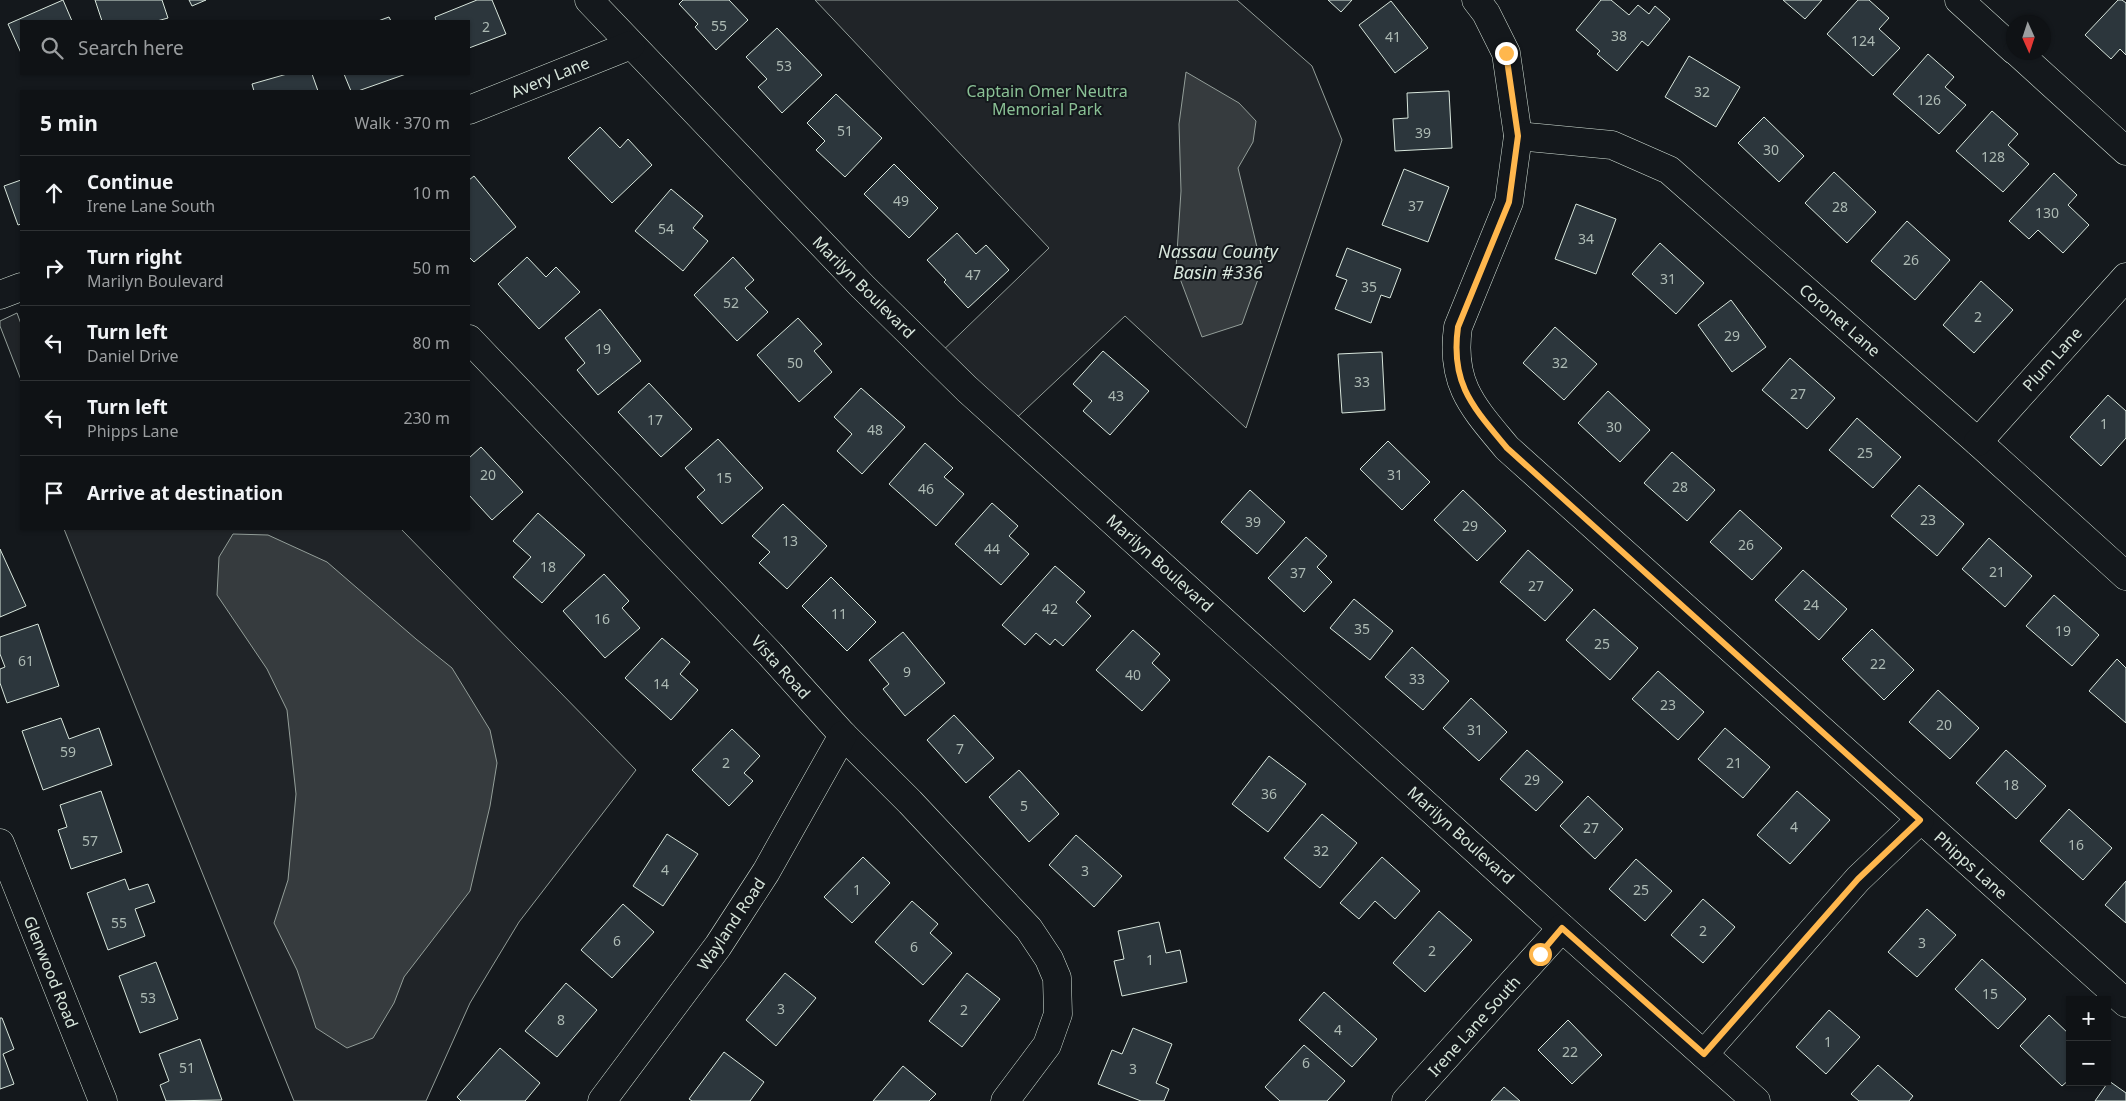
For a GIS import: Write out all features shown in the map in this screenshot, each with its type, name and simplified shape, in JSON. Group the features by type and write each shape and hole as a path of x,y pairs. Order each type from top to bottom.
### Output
{"street":[{"name":"Marilyn Boulevard","path":"588,0 862,286 967,389 1562,928 1756,1101"},
{"name":"Phipps Lane","path":"1476,0 1486,13 1506,53 1518,136 1509,202 1458,327 1455,347 1458,373 1473,408 1507,448 2126,1003"},
{"path":"1959,0 2006,43"},
{"name":"Avery Lane","path":"470,110 631,45"},
{"path":"2026,60 2126,151"},
{"name":"Coronet Lane","path":"1518,136 1612,145 1670,170 1978,442 2126,576"},
{"name":"Plum Lane","path":"1978,442 2126,277"},
{"path":"0,295 20,287"},
{"name":"Vista Road","path":"470,340 770,654 843,736 910,802 1029,929 1049,958 1056,978 1058,1014 1047,1045 1005,1101"},
{"name":"Wayland Road","path":"602,1101 718,946 766,872 843,736"},
{"path":"1704,1054 1858,879 1920,820"},
{"name":"Glenwood Road","path":"0,842 103,1101"},
{"name":"Irene Lane South","path":"1406,1101 1562,928"}],"green space":[{"name":"Captain Omer Neutra Memorial Park","path":"815,0 1237,0 1312,66 1342,140 1246,428 1125,316 1008,426 935,358 1049,248"},
{"path":"17,313 20,321 20,377 0,326 0,321"},
{"path":"64,530 402,530 636,770 519,922 470,1003 426,1101 294,1101"}],"water":[{"name":"Nassau County Basin #336","path":"1186,72 1239,103 1256,121 1253,142 1238,168 1262,268 1242,324 1202,337 1176,268 1181,191 1179,124"},
{"path":"233,534 268,535 327,562 452,668 490,730 497,763 490,806 470,891 404,977 394,1003 373,1038 347,1048 316,1028 297,970 274,923 288,880 296,794 287,710 267,669 217,595 219,557"}],"building":[{"path":"63,0 72,20 20,20 20,51 8,24"},
{"path":"95,0 162,0 168,18 161,20 102,20"},
{"path":"189,0 206,0 192,6"},
{"path":"477,0 492,0 506,34 470,48 470,20 436,20 435,17"},
{"path":"683,0 729,0 748,20 716,50 695,27 698,24 679,4"},
{"path":"1328,0 1352,0 1341,12"},
{"path":"1601,0 1611,0 1629,15 1638,5 1649,14 1655,6 1670,19 1648,46 1642,41 1617,71 1597,54 1600,51 1576,30"},
{"path":"1783,0 1822,0 1805,19"},
{"path":"1858,0 1869,0 1889,18 1879,29 1900,48 1873,76 1827,34"},
{"path":"2118,0 2126,3 2126,55 2120,49 2111,59 2085,35"},
{"path":"1391,1 1428,48 1395,73 1359,25"},
{"path":"777,28 822,75 782,113 758,87 767,79 746,57"},
{"path":"1928,54 1954,77 1945,87 1966,105 1939,134 1893,94"},
{"path":"1689,56 1740,87 1716,127 1665,97"},
{"path":"284,75 312,75 318,90 254,90 252,84"},
{"path":"344,75 403,75 361,90 351,90"},
{"path":"1449,91 1452,148 1395,151 1393,119 1408,118 1407,93"},
{"path":"836,94 882,138 845,177 816,150 825,141 807,123"},
{"path":"1992,111 2018,134 2008,145 2029,164 2003,192 1956,151"},
{"path":"1764,117 1804,156 1779,182 1738,143"},
{"path":"600,127 620,148 628,139 652,165 612,203 568,158"},
{"path":"894,164 938,208 909,238 864,194"},
{"path":"1404,169 1449,187 1428,242 1382,225"},
{"path":"1834,172 1876,212 1847,243 1805,203"},
{"path":"2054,173 2077,195 2068,205 2089,225 2063,253 2038,230 2029,239 2009,221"},
{"path":"474,176 516,227 474,262 470,258 470,179"},
{"path":"20,180 20,224 18,225 4,186"},
{"path":"671,189 703,216 693,228 708,241 683,271 635,231"},
{"path":"1576,204 1616,219 1596,274 1555,259"},
{"path":"1907,221 1950,260 1915,300 1871,261"},
{"path":"957,233 976,254 986,245 1009,270 968,308 927,260"},
{"path":"1660,243 1704,283 1676,314 1632,274"},
{"path":"1347,248 1401,269 1390,298 1381,295 1371,323 1335,309 1347,280 1336,276"},
{"path":"527,257 546,277 556,267 580,292 539,329 498,284"},
{"path":"733,257 754,280 745,288 768,312 737,341 694,295"},
{"path":"1981,281 2013,310 1974,353 1943,325"},
{"path":"1731,300 1766,347 1732,372 1698,325"},
{"path":"600,309 641,361 598,395 577,370 585,363 565,338"},
{"path":"798,318 822,344 814,351 832,372 799,402 757,355"},
{"path":"1555,327 1597,364 1564,400 1523,363"},
{"path":"1103,351 1149,391 1110,435 1083,411 1092,401 1073,384"},
{"path":"1382,352 1385,410 1342,413 1338,354"},
{"path":"1790,358 1835,398 1807,429 1762,390"},
{"path":"649,383 692,429 661,457 618,412"},
{"path":"861,388 905,427 862,474 837,451 852,434 834,417"},
{"path":"1608,391 1650,430 1620,462 1578,423"},
{"path":"2108,395 2126,411 2126,438 2101,466 2070,437"},
{"path":"1857,418 1901,457 1873,488 1829,450"},
{"path":"718,439 763,488 722,524 697,497 705,490 685,468"},
{"path":"1388,441 1430,482 1402,510 1360,469"},
{"path":"925,443 953,468 944,477 964,494 936,526 889,484"},
{"path":"481,447 523,492 492,520 470,496 470,457"},
{"path":"1672,452 1715,490 1687,521 1644,483"},
{"path":"1919,485 1964,524 1937,556 1891,516"},
{"path":"1250,490 1285,522 1257,554 1221,522"},
{"path":"1463,490 1506,531 1477,561 1434,520"},
{"path":"992,503 1018,526 1009,536 1029,554 1001,585 955,544"},
{"path":"783,504 827,546 787,589 759,563 770,552 752,536"},
{"path":"1740,510 1782,548 1752,580 1710,542"},
{"path":"538,513 585,555 542,603 513,577 531,557 513,541"},
{"path":"1306,537 1327,556 1317,567 1332,582 1304,612 1268,578"},
{"path":"1989,538 2032,576 2005,607 1962,569"},
{"path":"0,549 26,606 0,617"},
{"path":"1528,550 1573,590 1545,621 1500,582"},
{"path":"1055,566 1085,592 1076,602 1091,616 1063,646 1055,639 1050,645 1036,633 1025,645 1002,625"},
{"path":"1803,570 1847,609 1819,640 1775,600"},
{"path":"604,574 629,601 622,608 640,628 605,658 563,611"},
{"path":"831,577 876,622 847,651 802,606"},
{"path":"2054,595 2099,635 2072,666 2026,626"},
{"path":"1354,599 1393,631 1370,660 1330,628"},
{"path":"1594,609 1638,648 1610,680 1566,640"},
{"path":"38,624 59,686 7,703 0,683 0,669 5,667 0,654 0,637"},
{"path":"1872,629 1914,670 1884,700 1842,659"},
{"path":"1133,630 1160,654 1152,663 1170,680 1142,711 1096,670"},
{"path":"903,632 945,683 905,716 883,689 889,684 869,660"},
{"path":"662,638 690,662 680,674 698,690 671,720 625,678"},
{"path":"1412,647 1449,681 1423,710 1385,677"},
{"path":"2117,659 2126,668 2126,723 2089,691"},
{"path":"1658,671 1704,712 1678,740 1632,699"},
{"path":"1938,690 1979,728 1950,759 1909,722"},
{"path":"1471,698 1507,732 1479,761 1443,728"},
{"path":"954,715 994,758 966,783 927,740"},
{"path":"61,718 69,739 99,728 112,765 43,790 22,731"},
{"path":"1725,728 1770,767 1743,798 1698,759"},
{"path":"732,729 760,756 744,773 753,781 729,806 692,770"},
{"path":"1527,750 1563,782 1536,811 1500,779"},
{"path":"2006,750 2046,786 2016,819 1976,783"},
{"path":"1269,756 1306,784 1268,832 1232,804"},
{"path":"1019,770 1059,814 1029,842 989,797"},
{"path":"101,791 122,852 71,869 58,830 67,827 60,805"},
{"path":"1797,791 1830,820 1790,864 1757,835"},
{"path":"1588,796 1623,829 1595,859 1560,826"},
{"path":"2069,809 2112,848 2083,880 2040,841"},
{"path":"1322,814 1357,843 1320,888 1284,858"},
{"path":"667,834 698,854 663,906 633,886"},
{"path":"1076,835 1122,876 1094,907 1049,865"},
{"path":"863,857 890,883 852,923 824,897"},
{"path":"1382,857 1420,891 1395,919 1375,901 1359,919 1340,903"},
{"path":"1636,859 1672,891 1645,921 1609,889"},
{"path":"125,879 129,890 148,884 155,902 135,909 145,936 108,950 87,893"},
{"path":"2126,881 2126,923 2105,905"},
{"path":"1703,899 1735,927 1703,963 1671,935"},
{"path":"912,901 938,924 930,933 952,953 923,985 875,942"},
{"path":"623,904 654,932 612,978 581,950"},
{"path":"1927,909 1956,935 1917,977 1888,952"},
{"path":"1439,911 1472,940 1425,992 1393,963"},
{"path":"1159,922 1166,953 1180,950 1187,982 1122,996 1114,961 1124,959 1118,931"},
{"path":"1982,959 2026,999 1998,1029 1955,989"},
{"path":"156,962 178,1019 140,1033 119,976"},
{"path":"785,973 816,998 776,1046 746,1020"},
{"path":"967,973 1000,999 962,1047 929,1021"},
{"path":"566,983 597,1010 557,1057 525,1031"},
{"path":"1324,992 1377,1039 1352,1067 1299,1020"},
{"path":"1829,1010 1860,1037 1826,1074 1796,1047"},
{"path":"2049,1015 2066,1031 2066,1082 2062,1086 2020,1046"},
{"path":"0,1018 2,1018 14,1049 3,1054 14,1084 0,1089"},
{"path":"1568,1020 1602,1055 1572,1084 1538,1050"},
{"path":"1133,1028 1172,1044 1156,1083 1169,1089 1164,1101 1141,1101 1098,1084 1112,1050 1122,1054"},
{"path":"200,1039 222,1100 166,1101 160,1085 169,1081 159,1054"},
{"path":"1304,1045 1345,1081 1327,1101 1280,1101 1265,1087"},
{"path":"500,1048 540,1083 525,1101 461,1101 457,1097"},
{"path":"724,1052 764,1082 750,1101 692,1101 689,1099"},
{"path":"1878,1065 1913,1096 1909,1101 1859,1101 1851,1094"},
{"path":"903,1066 936,1094 929,1101 873,1101"},
{"path":"2111,1082 2126,1093 2126,1101 2095,1101 2106,1086 2111,1086"},
{"path":"1504,1087 1520,1101 1491,1101"}],"route":[{"path":"1506,53 1518,136 1509,202 1458,327 1455,347 1458,373 1473,408 1507,448 1920,820 1858,879 1704,1054 1562,928 1540,954"}]}
